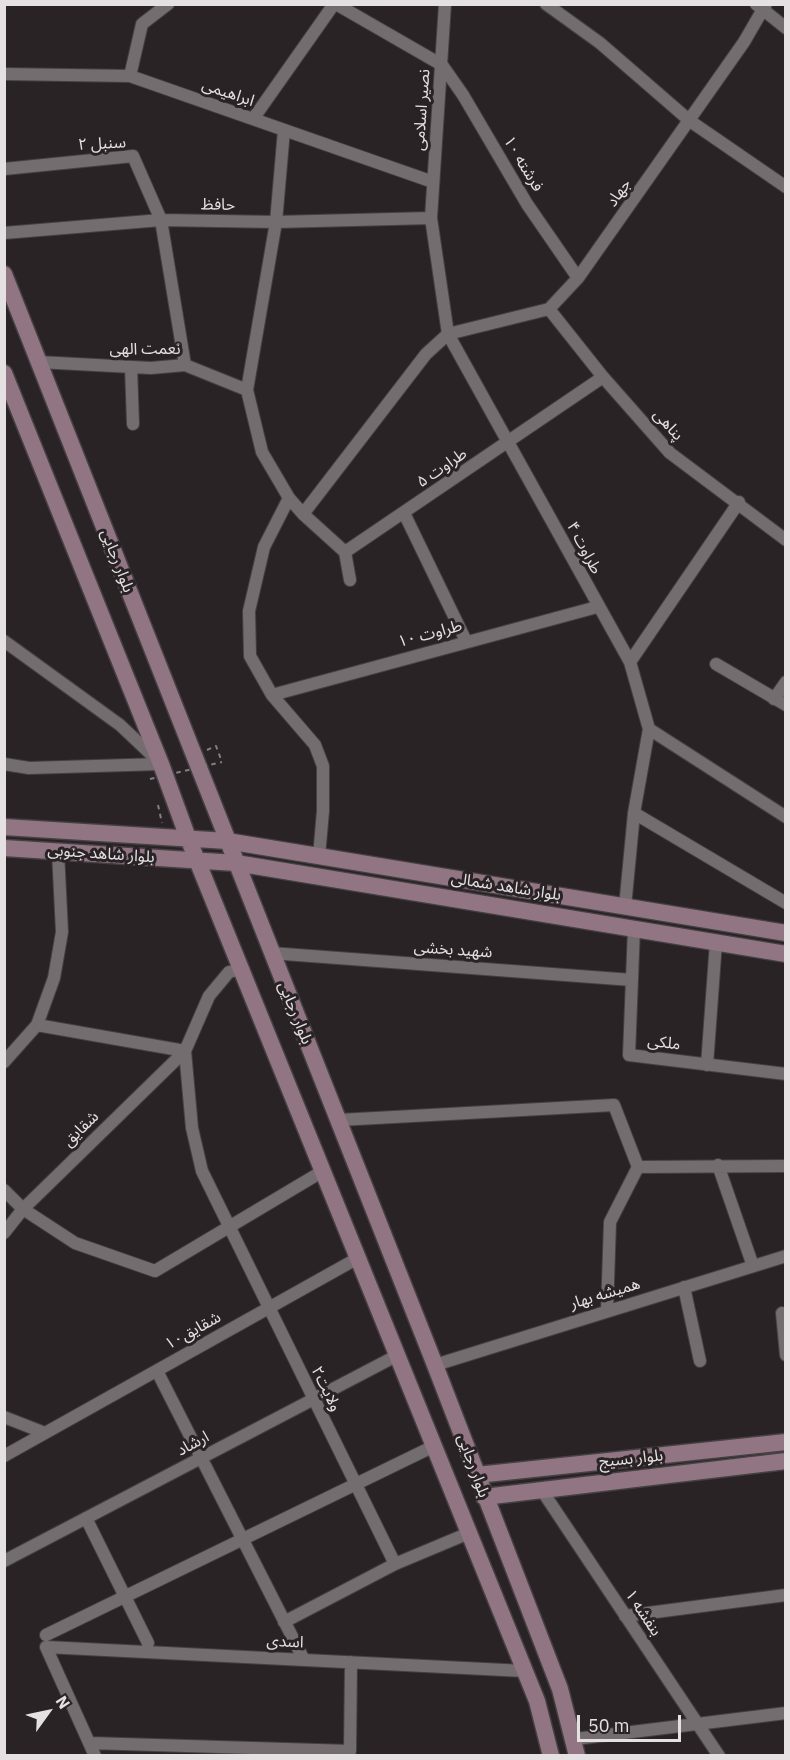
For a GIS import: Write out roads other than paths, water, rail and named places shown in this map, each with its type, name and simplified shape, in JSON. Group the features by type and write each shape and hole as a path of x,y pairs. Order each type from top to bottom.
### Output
{"main road":[{"name":"بلوار رجایی","path":"4,274 435,1365 560,1689 576,1747"},
{"name":"بلوار رجایی","path":"4,373 161,764 188,838 324,1171 432,1447 537,1701 551,1755"},
{"name":"بلوار شاهد جنوبی","path":"4,827 227,840"},
{"name":"بلوار شاهد شمالی","path":"227,840 786,933"},
{"name":"بلوار شاهد جنوبی","path":"4,848 236,863"},
{"name":"بلوار شاهد شمالی","path":"236,863 786,954"},
{"name":"بلوار بسیج","path":"477,1475 786,1442"},
{"name":"بلوار بسیج","path":"484,1497 786,1461"}],"street":[{"path":"130,76 142,24 168,4"},
{"path":"253,119 335,4 442,65"},
{"name":"نصیر اسلامی","path":"431,218 445,4"},
{"path":"546,4 600,43 690,121 786,187"},
{"path":"762,6 786,28"},
{"name":"جهاد","path":"549,309 578,278 690,121 762,6"},
{"name":"فرشته ۱۰","path":"442,65 463,95 527,204 578,278"},
{"name":"ابراهیمی","path":"4,74 130,76 434,182"},
{"path":"284,130 276,222 247,390 262,452 288,498 345,552 350,580"},
{"name":"سنبل ۲","path":"4,169 133,156 161,220"},
{"name":"حافظ","path":"4,233 161,220 276,222 431,218"},
{"name":"طراوت ۴","path":"431,218 448,334 597,607 630,662 649,729 634,813 625,907"},
{"path":"161,220 185,364"},
{"path":"303,514 426,354 448,334 549,309"},
{"name":"پناهی","path":"549,309 603,377 670,453 739,502 786,540"},
{"name":"نعمت الهی","path":"39,362 131,367 185,364 247,390"},
{"path":"131,367 134,424"},
{"name":"طراوت ۵","path":"345,552 509,443 603,377"},
{"path":"288,498 264,547 249,611 250,656 272,695 315,745 323,766 323,811 319,856"},
{"path":"630,662 739,502"},
{"path":"404,513 466,641"},
{"name":"طراوت ۱۰","path":"272,695 597,607"},
{"path":"4,641 120,725 161,764"},
{"path":"716,664 786,705"},
{"path":"774,699 786,682"},
{"path":"649,729 786,818"},
{"path":"4,764 29,768 161,764"},
{"path":"634,813 786,903"},
{"path":"4,1062 37,1025 54,978 62,932 58,852"},
{"name":"ملکی","path":"634,928 629,1055 786,1074"},
{"path":"707,1065 716,942"},
{"name":"شهید بخشی","path":"271,953 632,980"},
{"path":"37,1025 185,1051 209,996 229,972 243,969"},
{"name":"شقایق","path":"4,1233 23,1209 185,1051"},
{"name":"ولایت۲","path":"185,1051 192,1128 202,1171 394,1564"},
{"path":"339,1120 614,1105 638,1167 610,1222 606,1311"},
{"path":"718,1165 753,1266"},
{"path":"638,1167 786,1166"},
{"path":"4,1190 23,1209 75,1243 155,1271 324,1171"},
{"name":"همیشه بهار","path":"435,1365 786,1256"},
{"name":"شقایق۱۰","path":"4,1456 358,1258"},
{"path":"684,1287 700,1361"},
{"path":"782,1313 786,1355"},
{"name":"ارشاد","path":"4,1561 396,1356"},
{"path":"157,1371 304,1660"},
{"path":"4,1417 45,1433"},
{"path":"95,1755 46,1641 125,1597 432,1447"},
{"name":"بنفشه ۱","path":"541,1489 719,1755"},
{"path":"86,1518 148,1643"},
{"path":"284,1622 394,1564 469,1533"},
{"path":"625,1616 786,1595"},
{"name":"اسدی","path":"46,1641 304,1660 524,1671"},
{"path":"90,1743 350,1751 351,1662"},
{"path":"576,1747 696,1722 786,1713"}]}
